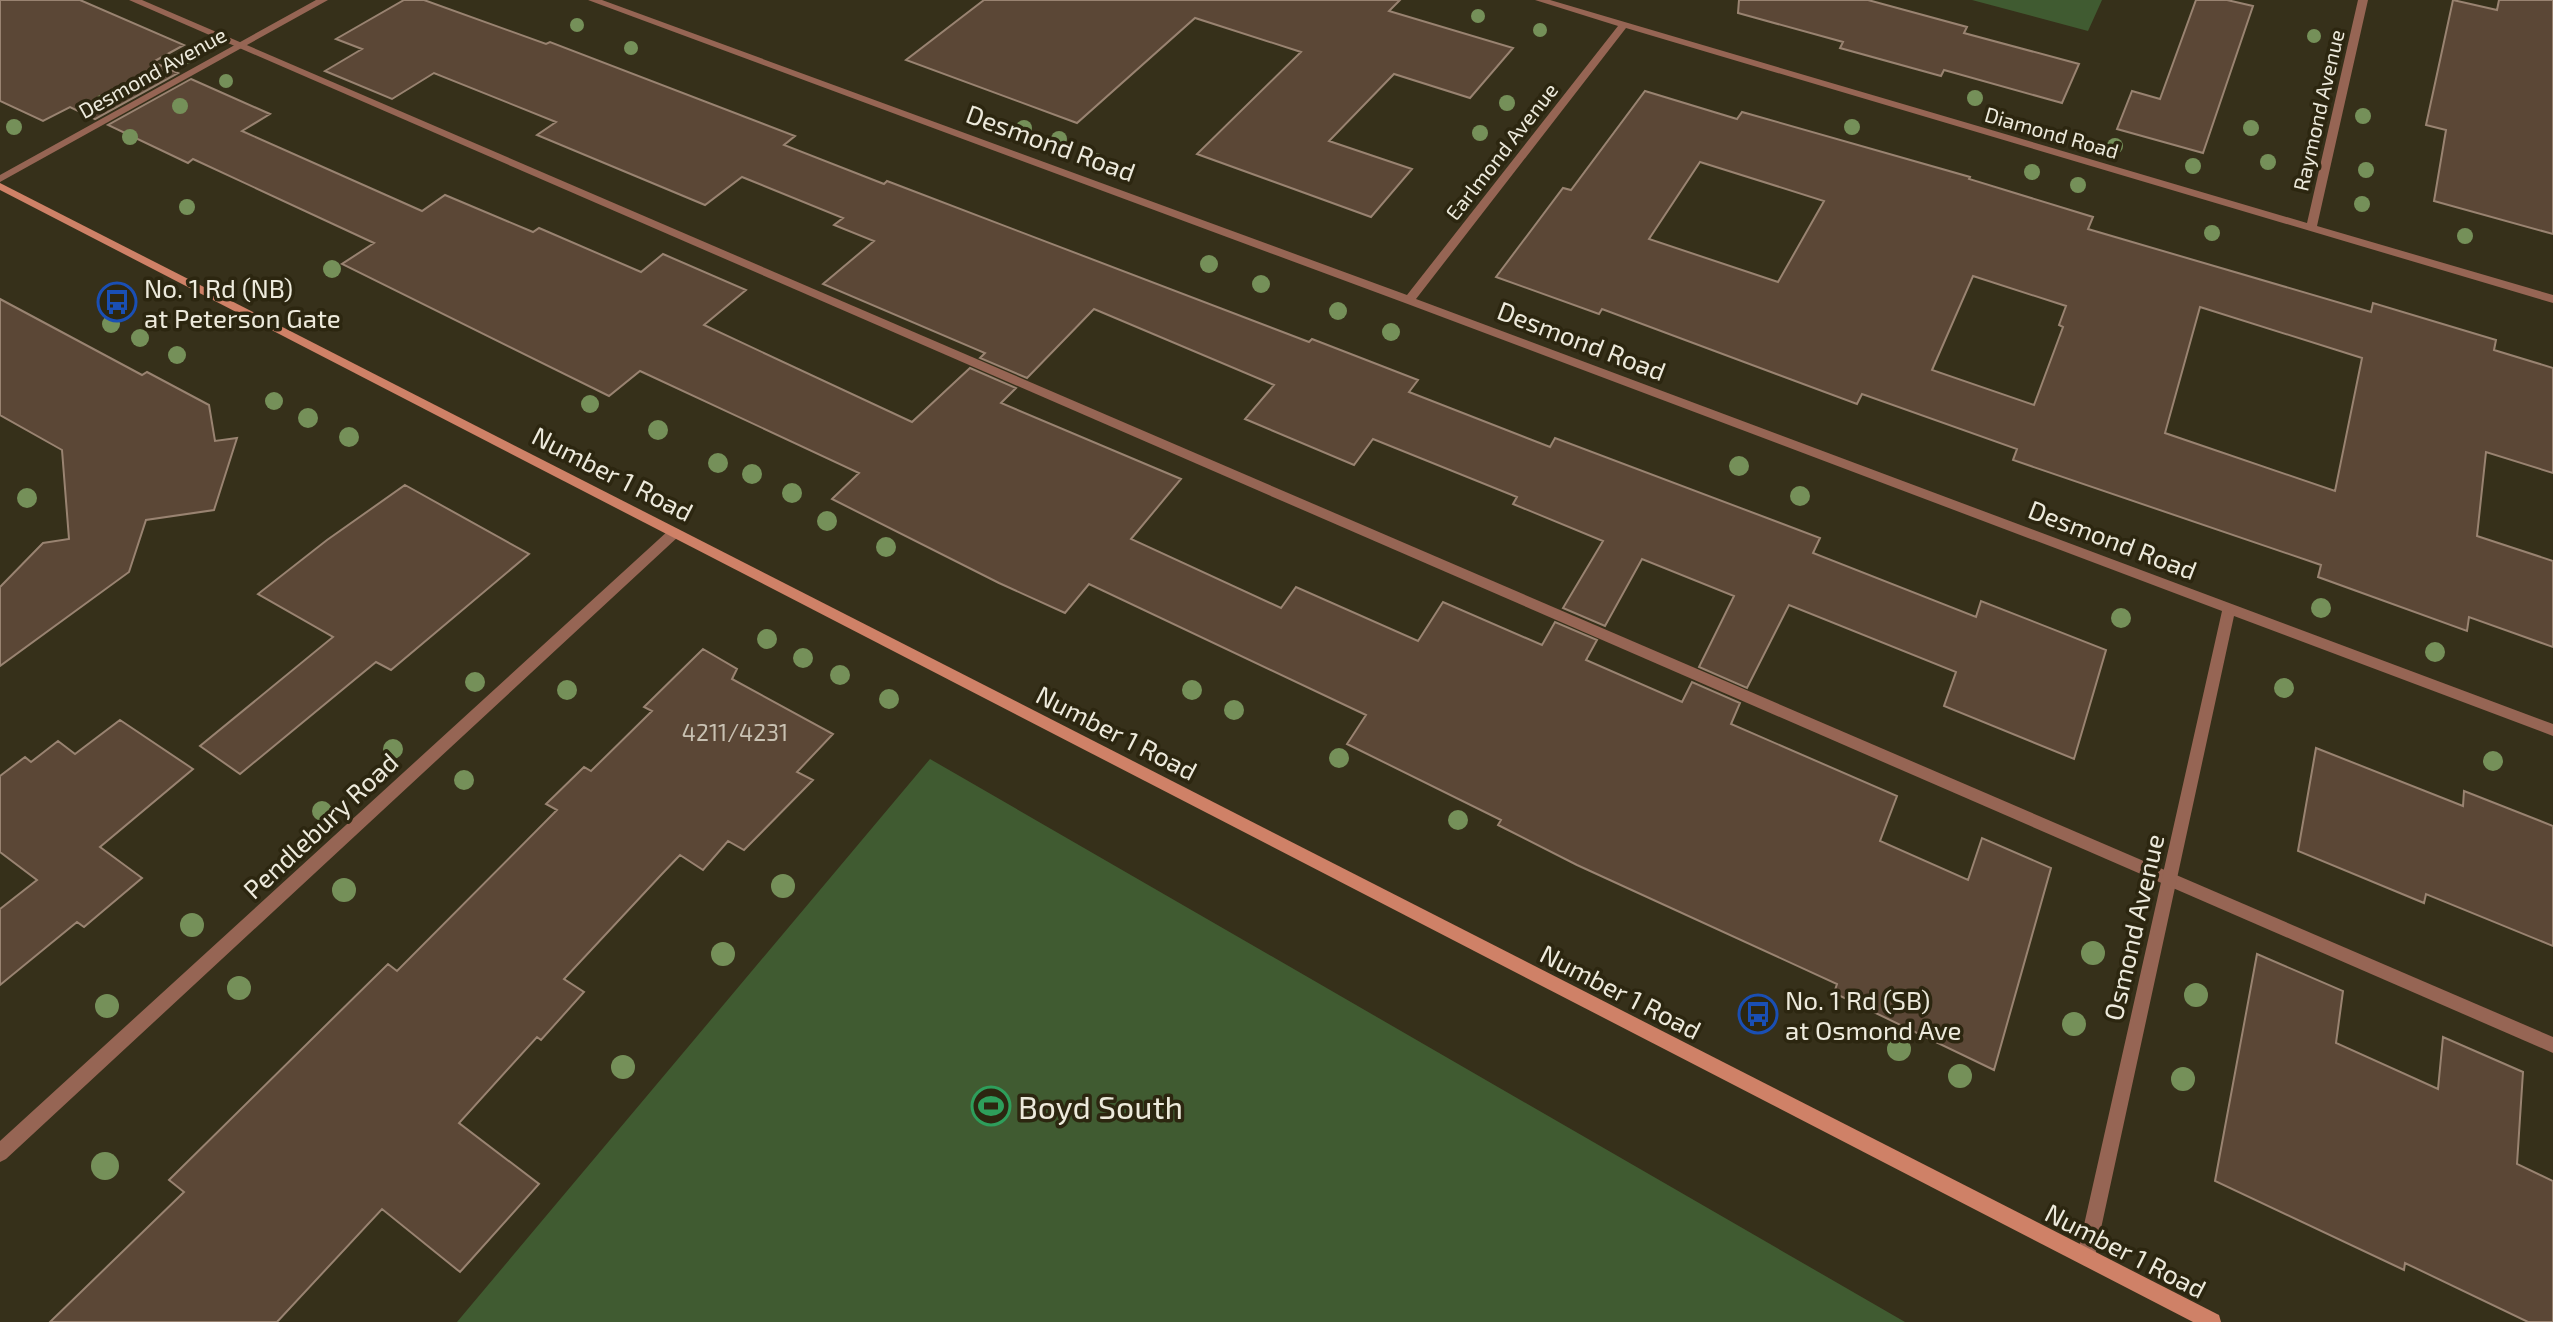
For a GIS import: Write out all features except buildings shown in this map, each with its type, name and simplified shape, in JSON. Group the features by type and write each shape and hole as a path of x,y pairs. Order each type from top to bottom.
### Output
{"main road":[{"name":"Number 1 Road","path":"0,186 2212,1322"}],"street":[{"path":"134,0 2553,1045"},
{"name":"Desmond Avenue","path":"0,178 323,0"},
{"name":"Desmond Road","path":"593,0 1409,300 2553,730"},
{"name":"Diamond Road","path":"1540,0 2553,299"},
{"name":"Raymond Avenue","path":"2311,228 2363,0"},
{"name":"Earlmond Avenue","path":"1409,300 1624,25"},
{"name":"Pendlebury Road","path":"0,1153 674,533"},
{"name":"Osmond Avenue","path":"2086,1256 2230,609"}],"green space":[{"path":"1972,0 2102,0 2088,31"},
{"path":"930,759 1905,1322 457,1322"}],"place":[{"name":"No. 1 Rd (NB) at Peterson Gate","path":"117,302"},
{"name":"No. 1 Rd (SB) at Osmond Ave","path":"1758,1014"},
{"name":"Boyd South","path":"991,1106"}]}
